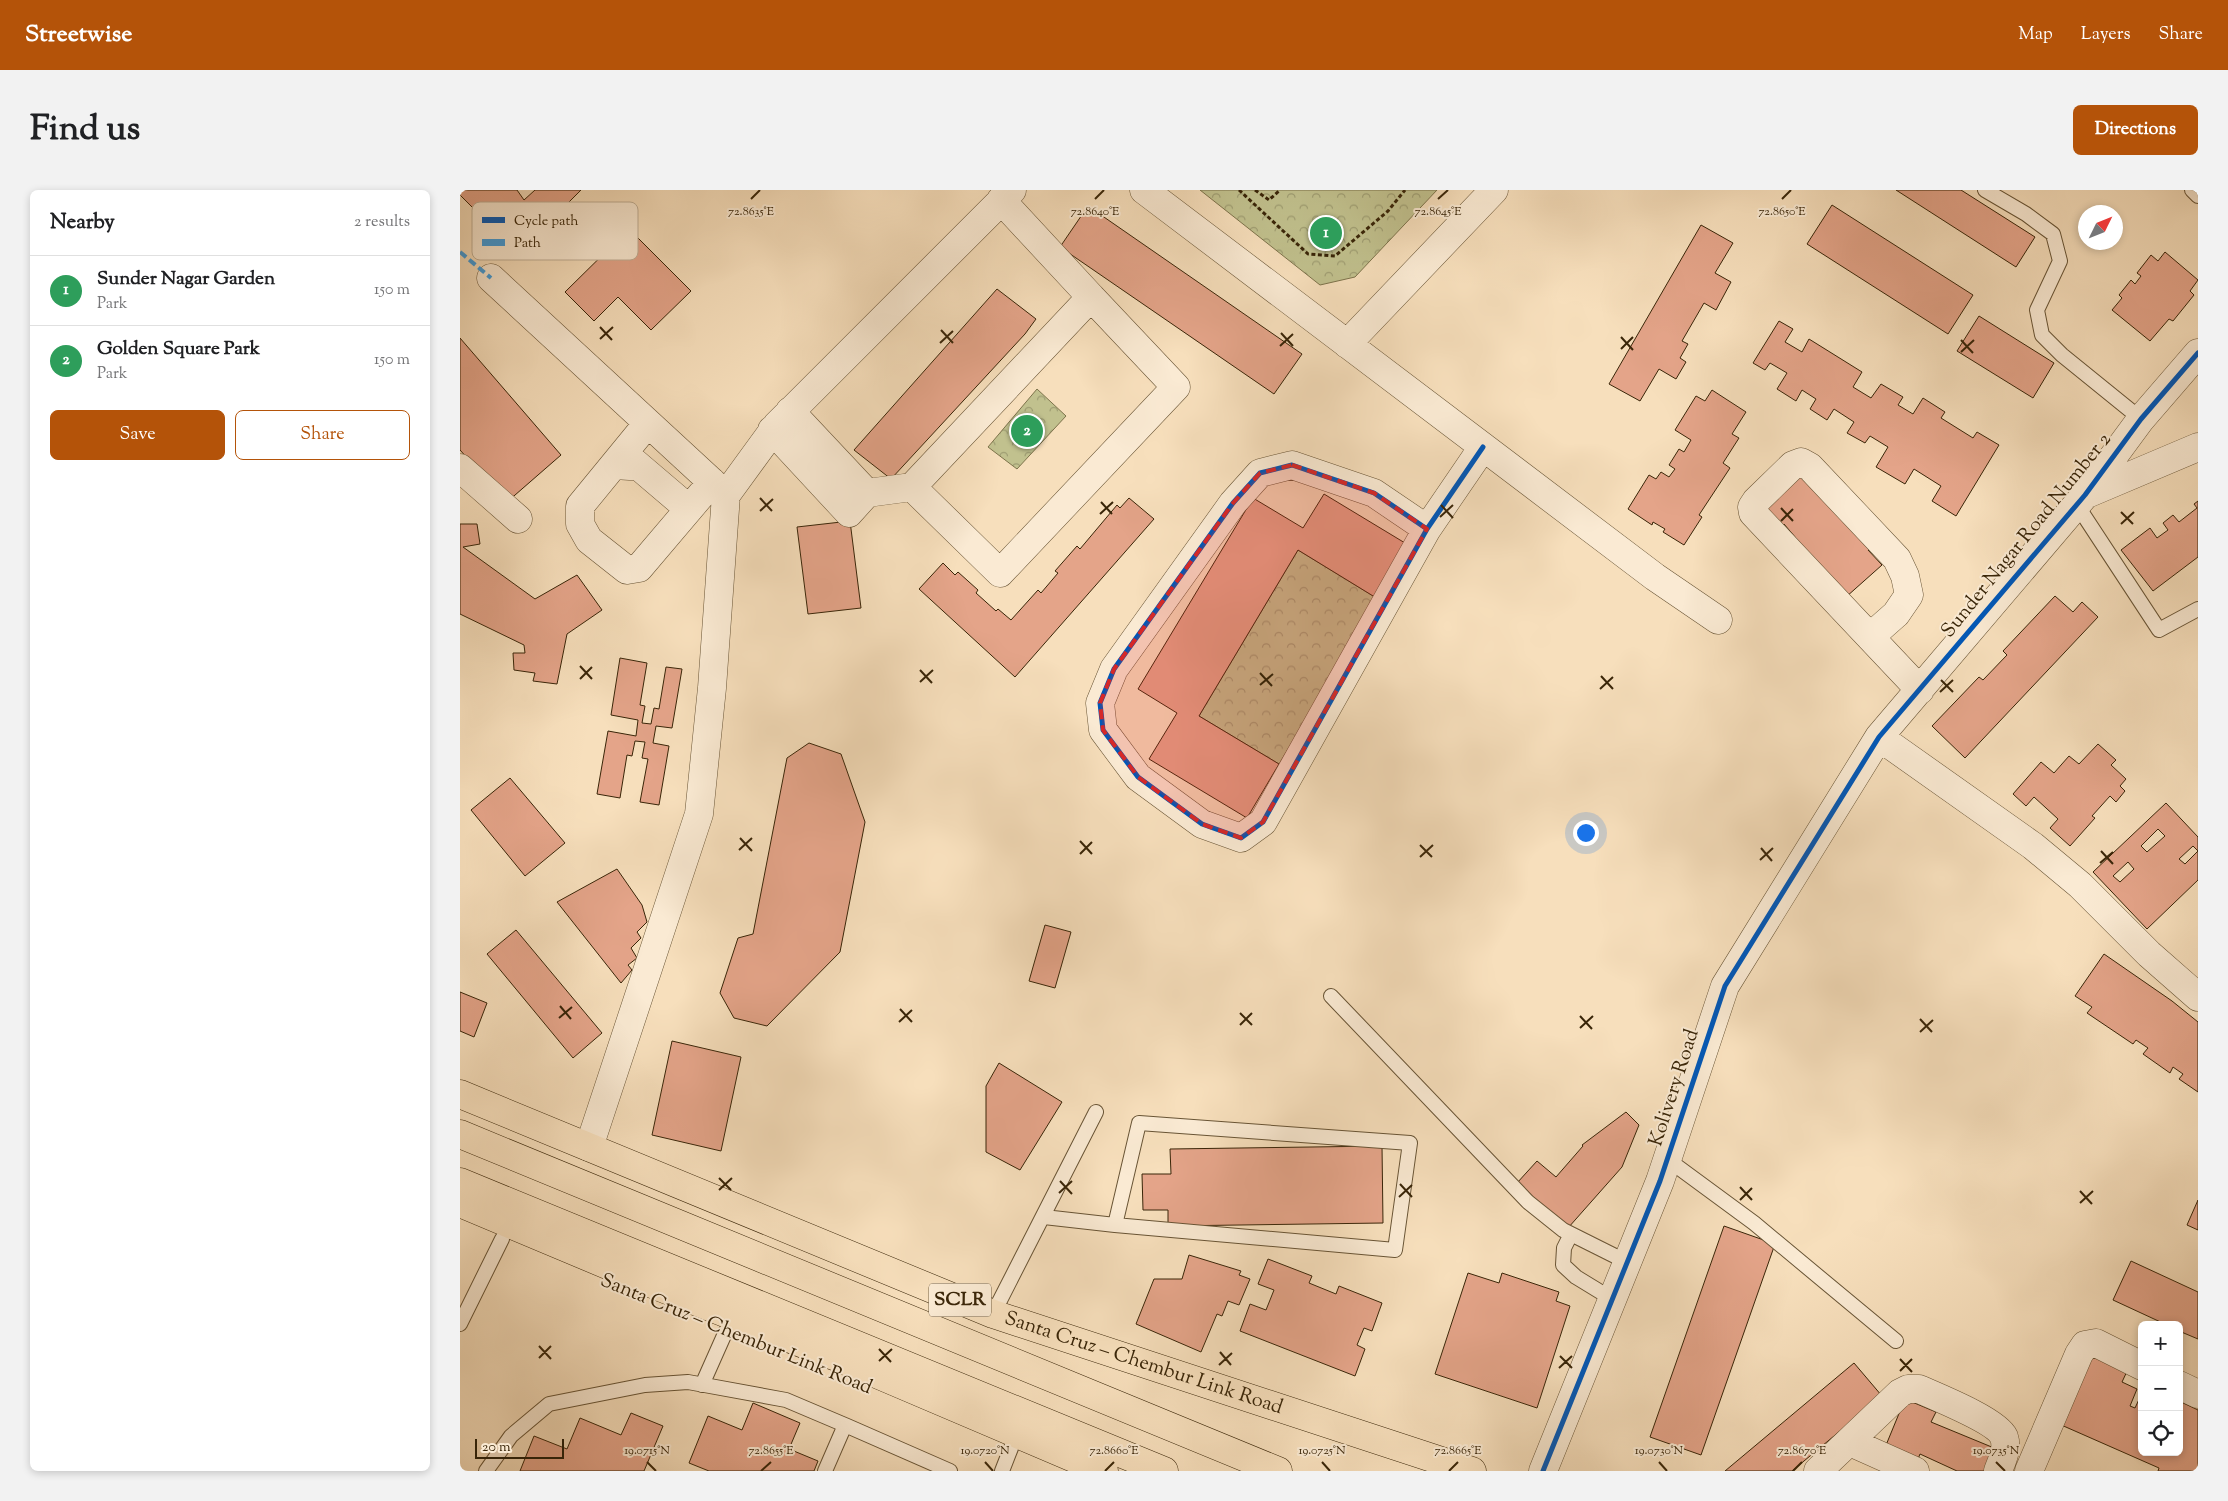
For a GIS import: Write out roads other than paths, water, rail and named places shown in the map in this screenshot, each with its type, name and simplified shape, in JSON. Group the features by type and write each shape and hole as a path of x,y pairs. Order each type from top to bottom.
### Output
{"highway":[{"name":"Santa Cruz – Chembur Link Road","path":"460,1094 993,1314 1472,1471"},
{"path":"460,1134 1278,1471"},
{"path":"460,1182 1164,1471"},
{"path":"460,1203 662,1288 839,1358 1104,1471"},
{"name":"Santa Cruz – Chembur Link Road","path":"460,1222 726,1331 1007,1460 1068,1471"}],"street":[{"path":"1144,190 1654,576 1718,620"},
{"path":"1347,344 1494,190"},
{"path":"648,423 580,506 580,524 589,540 627,570 639,568 690,509 719,489 781,421 1007,195 1091,297 1176,387 1000,573 912,487"},
{"path":"491,278 719,489 712,688 699,814 589,1147"},
{"path":"781,421 848,513 867,493 912,487 1091,297"},
{"name":"Sunder Nagar Road Number 2","path":"1879,737 2081,500 2141,420 2198,353"},
{"path":"781,421 867,493"},
{"path":"1427,530 1374,493 1292,465 1260,473 1233,503 1114,669 1100,703 1103,730 1138,778 1202,824 1241,838 1263,822 1427,530 1483,447"},
{"path":"2081,500 2198,447"},
{"path":"1870,637 1896,614 1909,595 1906,576 1897,559 1810,467 1801,462 1793,465 1756,501 1752,507 1753,513 1920,690"},
{"path":"614,464 630,466 635,463 690,509"},
{"path":"460,468 518,519"},
{"path":"1879,737 2032,846 2080,886 2149,954 2198,997"},
{"name":"Kolivery Road","path":"1543,1471 1667,1160 1724,986 1879,737"},
{"path":"2029,1471 2079,1354 2085,1345 2096,1343 2138,1364"},
{"path":"2183,1387 2198,1394"},
{"path":"1818,1471 1900,1394 1908,1389 1919,1389 1991,1424 2004,1436 2006,1448 1998,1471"},
{"path":"1850,1442 1915,1471"}],"lane":[{"path":"1985,190 2026,214 2053,234 2060,261 2037,310 2042,335 2062,355 2141,420"},
{"path":"2192,190 2198,196"},
{"path":"2081,500 2159,630 2198,608"},
{"path":"1331,996 1528,1202 1571,1234 1627,1262"},
{"path":"993,1314 1096,1112"},
{"path":"1044,1217 1115,1225 1396,1250 1410,1143 1139,1123 1115,1225"},
{"path":"1667,1160 1754,1224 1896,1341"},
{"path":"1571,1234 1564,1248 1563,1266 1576,1277 1612,1299"},
{"path":"460,1324 502,1238"},
{"path":"702,1385 726,1331"},
{"path":"486,1471 511,1436 549,1404 645,1385 688,1382 786,1400 950,1471"},
{"path":"825,1471 845,1425"}],"place":[{"name":"Sunder Nagar Garden","path":"1326,233"},
{"name":"Golden Square Park","path":"1027,431"}]}
